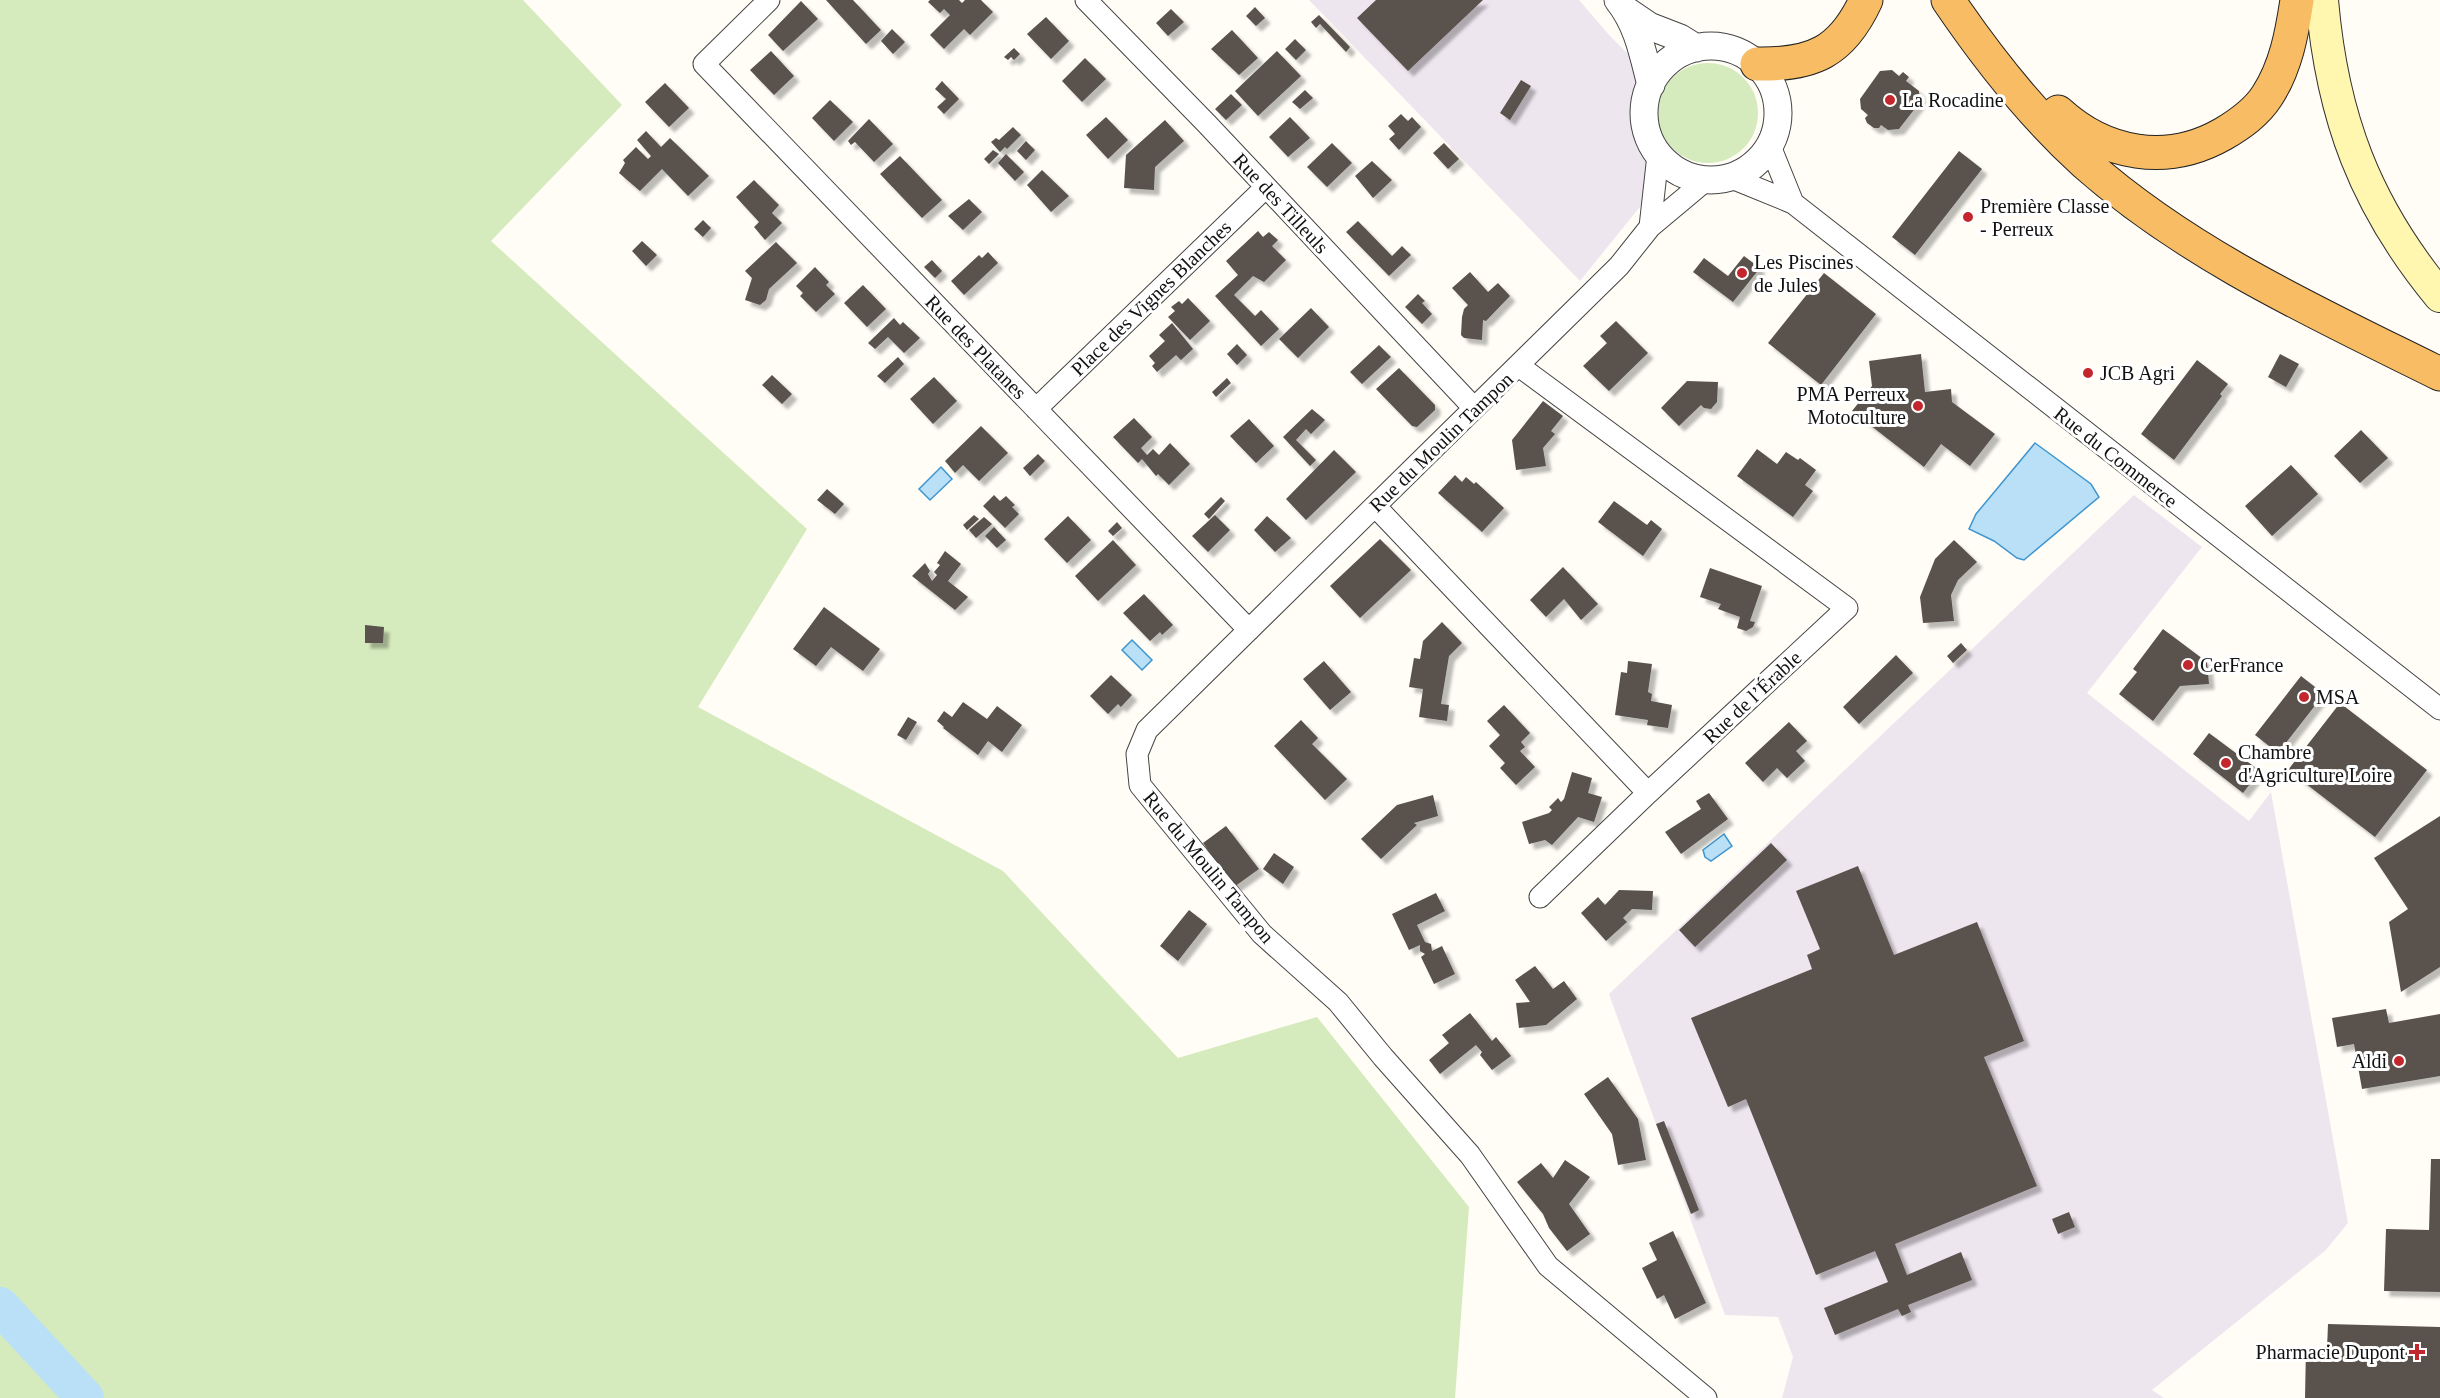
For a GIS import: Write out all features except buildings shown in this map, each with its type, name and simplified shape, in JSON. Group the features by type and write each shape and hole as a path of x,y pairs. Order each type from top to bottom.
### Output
{"highway":[{"path":"1757,64 1800,62 1834,47 1848,33 1866,0"},
{"path":"1948,0 1978,45 2015,90 2077,154 2123,194 2174,231 2267,287 2440,374"},
{"path":"1966,0 2022,75 2042,98 2078,130 2098,141 2123,150 2147,154 2171,153 2195,148 2237,126 2256,110 2272,88 2284,61 2297,0"}],"main road":[{"path":"2322,0 2326,51 2341,113 2355,157 2377,204 2404,249 2440,296"}],"street":[{"name":"Rue des Platanes","path":"769,0 704,64 1249,630"},
{"name":"Rue des Tilleuls","path":"1086,0 1474,408"},
{"path":"1622,5 1649,26 1680,38 1696,48"},
{"path":"1622,5 1640,37 1651,85"},
{"path":"1712,46 1728,48 1743,54 1757,64 1767,75 1778,102 1776,132 1770,146 1754,165 1732,178 1705,181 1671,168 1658,155 1649,139 1645,121 1645,102 1659,72 1669,61 1696,48 1712,46"},
{"name":"Rue du Commerce","path":"1770,146 1793,203"},
{"name":"Rue du Moulin Tampon","path":"1650,227 1656,192 1658,155"},
{"name":"Rue du Commerce","path":"1732,178 1793,203 2440,709"},
{"name":"Rue du Moulin Tampon","path":"1705,181 1650,227 1618,266 1519,366 1147,730 1137,754 1140,785 1262,934 1338,1002 1383,1057 1470,1155 1548,1266 1706,1398"},
{"name":"Place des Vignes Blanches","path":"1036,409 1266,187"},
{"name":"Rue de l’Érable","path":"1519,366 1847,608 1648,793"},
{"path":"1375,506 1648,793 1540,897"}],"shaded area":[{"path":"1309,0 1579,0 1610,36 1703,129 1580,281"},
{"path":"2134,495 2202,547 2087,693 2249,821 2271,792 2348,1223 2326,1250 2152,1390 2164,1398 1782,1398 1793,1357 1778,1317 1725,1315 1609,994"}],"green space":[{"path":"0,0 523,0 622,105 491,241 807,529 698,707 1003,871 1178,1058 1317,1017 1469,1207 1455,1398 0,1398"},
{"path":"1708,63 1727,67 1743,78 1754,94 1758,113 1754,132 1743,148 1727,159 1708,163 1689,159 1673,148 1662,132 1658,113 1662,94 1673,78 1689,67"}],"water":[{"path":"2035,443 2091,484 2099,497 2024,560 2017,558 1994,541 1969,529 1976,514"},
{"path":"941,467 952,479 930,500 919,489"},
{"path":"1132,640 1152,660 1142,670 1122,650"},
{"path":"1724,834 1732,846 1711,861 1705,857 1703,850"}],"waterway":[{"path":"0,1306 85,1398"}],"place":[{"name":"La Rocadine","path":"1890,100"},
{"name":"Première Classe - Perreux","path":"1968,217"},
{"name":"Les Piscines de Jules","path":"1742,273"},
{"name":"JCB Agri","path":"2088,373"},
{"name":"PMA Perreux Motoculture","path":"1918,406"},
{"name":"CerFrance","path":"2188,665"},
{"name":"MSA","path":"2304,697"},
{"name":"Chambre d'Agriculture Loire","path":"2226,763"},
{"name":"Aldi","path":"2399,1061"},
{"name":"Pharmacie Dupont","path":"2417,1352"}]}
